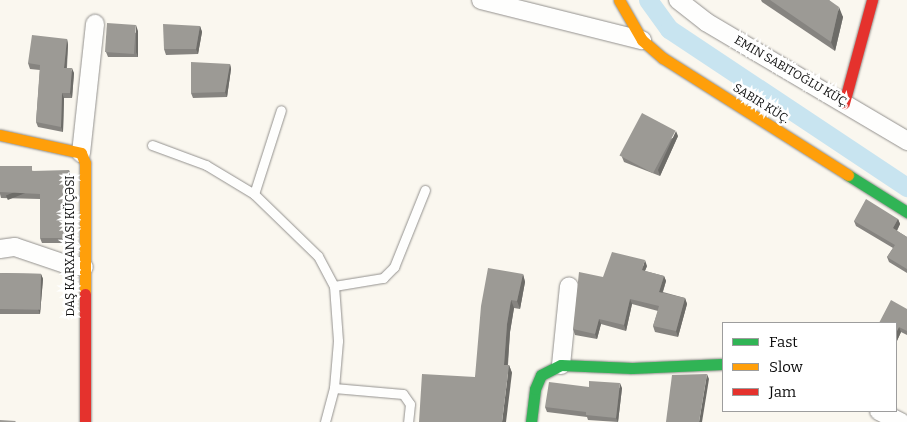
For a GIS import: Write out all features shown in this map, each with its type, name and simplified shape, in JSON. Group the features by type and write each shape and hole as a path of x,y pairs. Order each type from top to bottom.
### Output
{"street":[{"path":"481,0 642,40"},
{"name":"SABIR KÜÇ.","path":"620,0 642,40 663,58 907,212"},
{"name":"EMIN SABITOĞLU KÜÇ.","path":"678,0 706,22 907,141"},
{"path":"844,103 872,0"},
{"path":"86,422 85,163 81,153 95,24"},
{"path":"0,134 81,153"},
{"path":"0,249 15,246 65,264 84,267"},
{"path":"561,365 569,286"},
{"path":"531,422 535,388 541,375 561,365 632,368 722,364"},
{"path":"881,412 901,422"}],"lane":[{"path":"254,194 281,110"},
{"path":"152,145 206,165 254,194 318,256 334,286 338,341 334,388 325,422"},
{"path":"334,286 383,278 394,267 425,190"},
{"path":"334,388 403,394 410,404 408,422"}],"building":[{"path":"770,0 829,0 839,7 831,42"},
{"path":"107,23 136,25 134,54 105,52"},
{"path":"163,24 200,26 196,49 164,49"},
{"path":"32,35 67,39 64,68 72,68 70,93 62,93 61,127 36,122 40,65 28,63"},
{"path":"191,62 230,64 225,92 191,93"},
{"path":"642,113 676,131 653,173 619,155"},
{"path":"0,166 32,166 32,171 69,170 66,238 40,238 40,194 0,192"},
{"path":"866,199 898,219 893,228 907,237 907,269 887,257 895,245 854,221"},
{"path":"612,252 645,260 642,270 664,276 659,292 685,298 676,331 653,326 659,306 630,299 624,325 599,319 595,334 573,329 579,272 603,277"},
{"path":"488,268 523,274 517,301 511,300 507,324 504,365 509,365 502,422 419,422 422,374 475,377 481,306"},
{"path":"0,273 41,274 40,310 0,309"},
{"path":"891,300 907,309 907,331 899,327 897,331 897,322 880,322"},
{"path":"707,374 699,422 666,422 672,375"},
{"path":"589,381 620,383 616,418 586,415 586,412 545,407 549,382 589,387"},
{"path":"0,420 16,421 0,422"}],"waterway":[{"path":"648,0 669,29 907,187"}],"traffic: fast":[{"path":"848,175 907,212"},
{"path":"531,422 535,389 541,375 561,365 632,368 722,364"}],"traffic: slow":[{"path":"619,0 642,40 663,58 848,175"},
{"path":"0,135 81,153 85,163 85,294"}],"traffic: jam":[{"path":"844,103 872,0"},
{"path":"85,294 85,422"}]}
